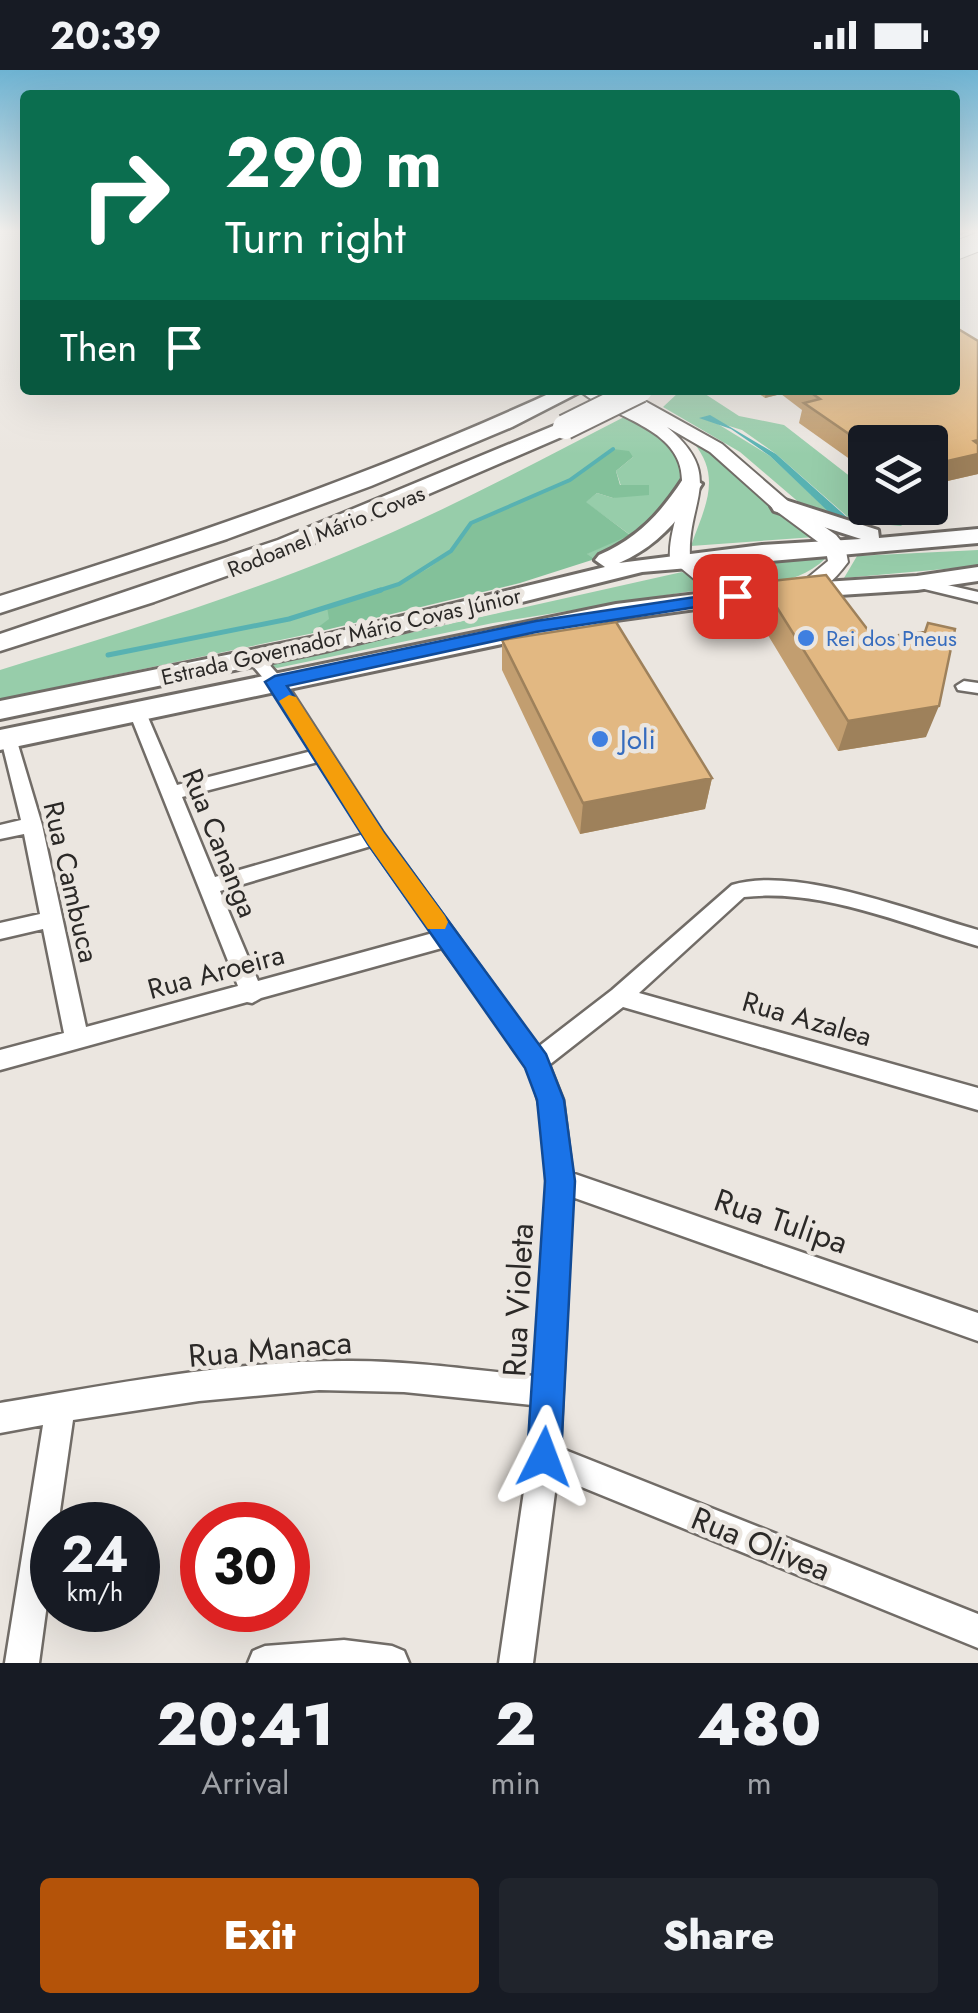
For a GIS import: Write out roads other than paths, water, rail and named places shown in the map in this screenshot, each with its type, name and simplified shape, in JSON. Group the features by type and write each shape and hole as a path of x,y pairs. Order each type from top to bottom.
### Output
{"highway":[{"name":"Rodoanel Mário Covas","path":"0,605 256,522 564,395"},
{"name":"Rodoanel Mário Covas","path":"0,644 262,558 457,478 630,395"},
{"path":"461,610 642,544 674,514 690,484"},
{"path":"782,506 851,531 913,543 978,536"},
{"name":"Estrada Governador Mário Covas Júnior","path":"2,729 254,658 680,559 913,543"},
{"name":"Estrada Governador Mário Covas Júnior","path":"2,729 138,712 536,626 761,593 917,583 978,574"}],"main road":[{"path":"596,395 675,444 690,468 688,514 679,544 680,559 706,579 761,593"},
{"path":"622,395 716,448 782,506 836,546 839,555 834,569 806,590"}],"street":[{"path":"917,583 978,597"},
{"name":"Rua Violeta","path":"254,658 275,682 376,838 536,1062 551,1100 560,1181 544,1457 516,1663"},
{"name":"Rua Cananga","path":"138,712 252,994"},
{"name":"Rua Cambuca","path":"2,729 32,825 77,1040"},
{"path":"170,793 320,755"},
{"path":"2,832 32,825"},
{"path":"207,887 376,838"},
{"path":"536,1062 620,997 726,898 757,885 800,891 978,938"},
{"path":"0,932 52,919"},
{"name":"Rua Aroeira","path":"0,1060 447,938"},
{"name":"Rua Azalea","path":"620,997 978,1100"},
{"name":"Rua Tulipa","path":"560,1181 978,1327"},
{"name":"Rua Manaca","path":"0,1418 320,1376 374,1376 548,1392"},
{"path":"22,1663 60,1408"},
{"name":"Rua Olivea","path":"544,1457 978,1631"},
{"path":"264,1663 344,1657 392,1663"}],"water":[{"path":"710,415 776,454 848,519 834,517 770,456 731,429 699,418"}],"waterway":[{"path":"374,592 399,584 451,551 471,523 570,480 613,449"},
{"path":"108,655 289,619 381,590"}],"place":[{"name":"Rei dos Pneus","path":"806,638"},
{"name":"Joli","path":"600,739"}]}
